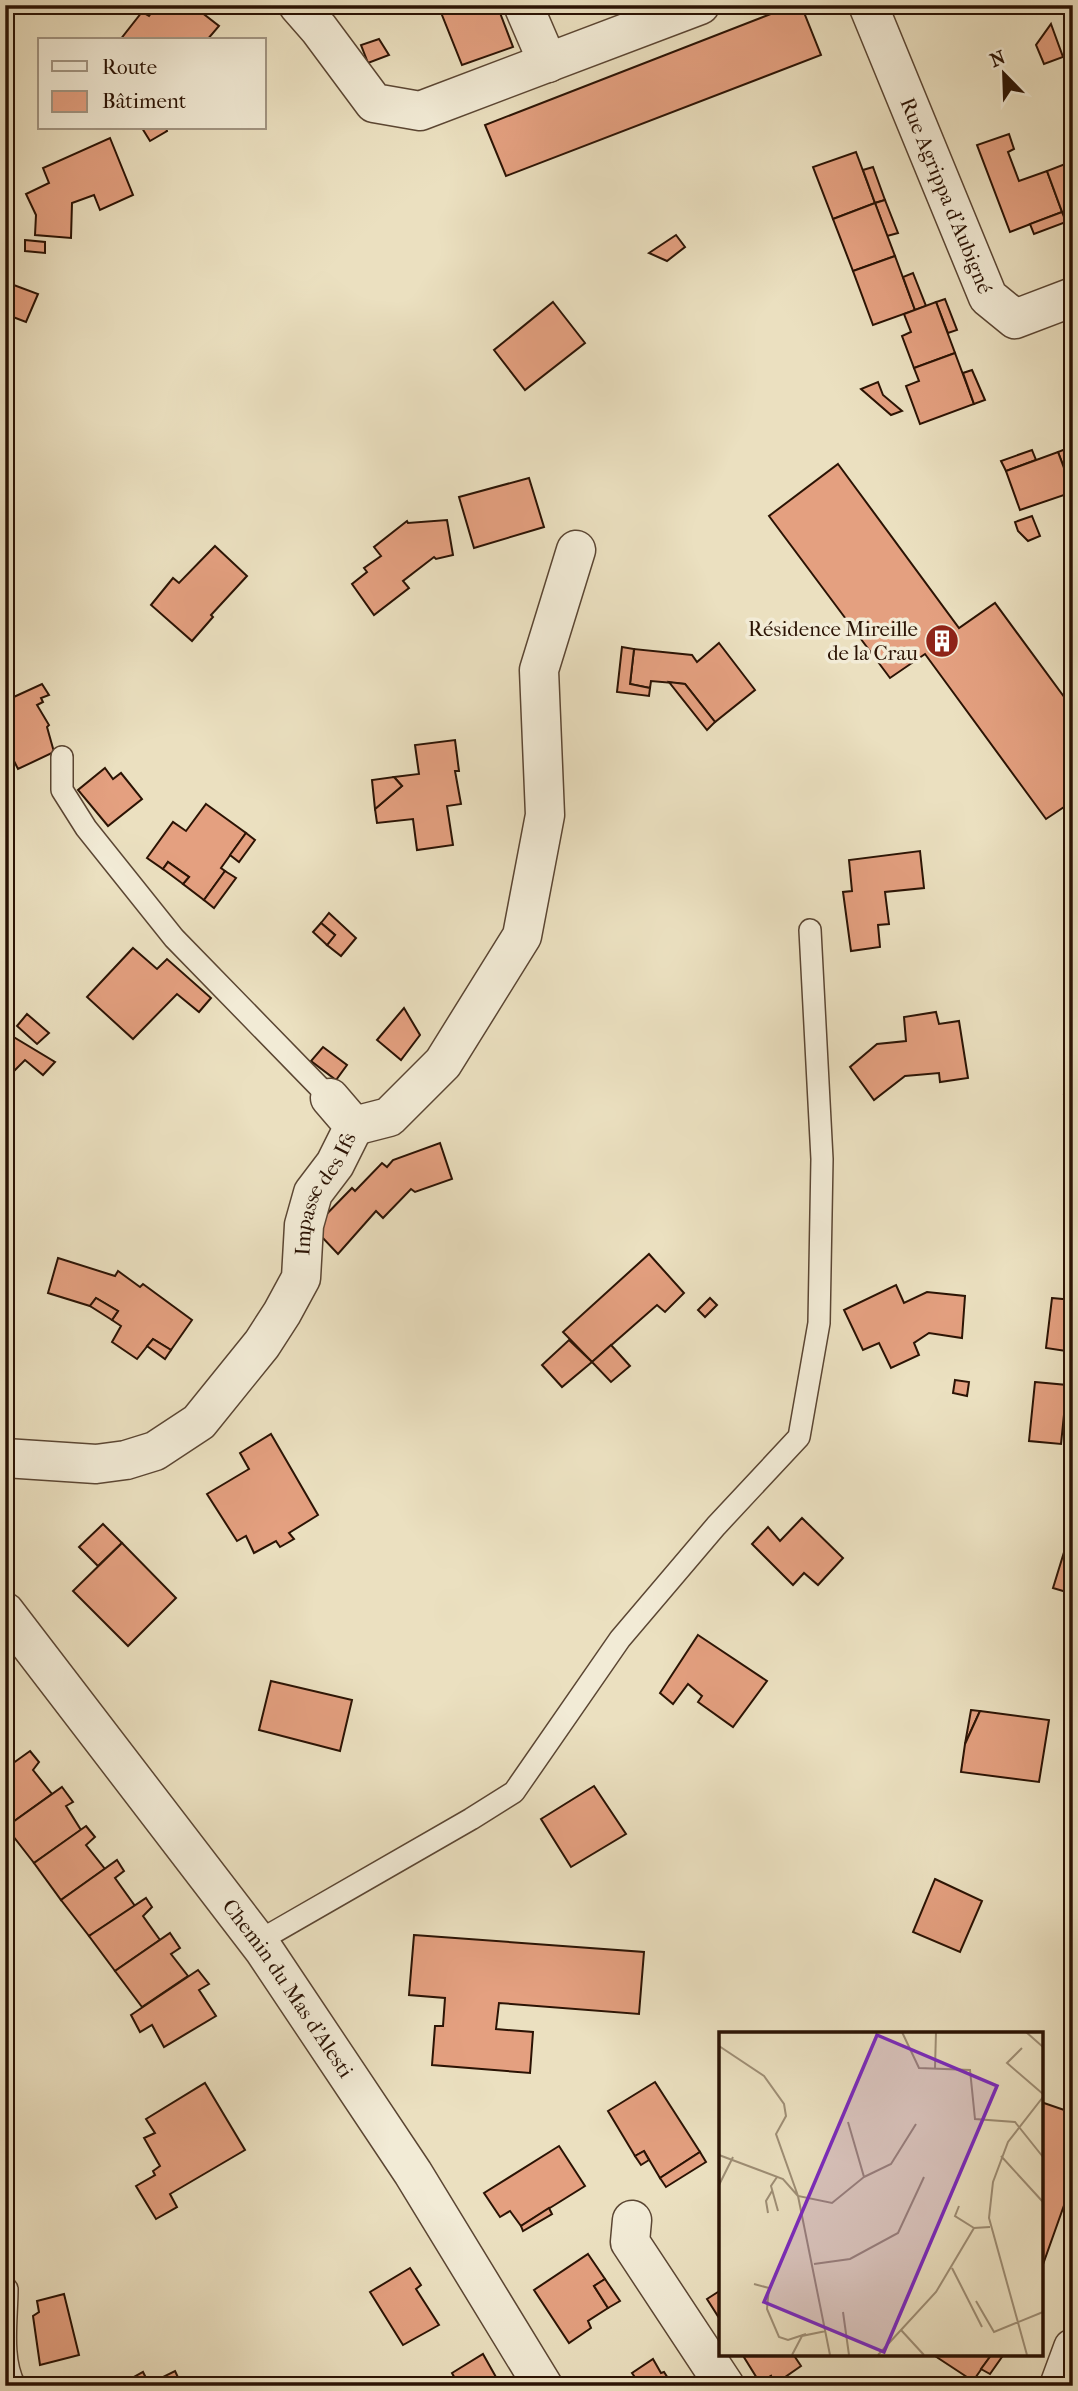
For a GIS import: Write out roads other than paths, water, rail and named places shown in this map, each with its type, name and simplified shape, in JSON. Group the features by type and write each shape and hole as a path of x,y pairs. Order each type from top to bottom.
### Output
{"street":[{"path":"298,5 374,103 421,111 700,5"},
{"path":"523,5 548,63"},
{"name":"Rue Agrippa d'Aubigné","path":"868,5 988,297 1015,319 1073,297"},
{"path":"354,1126 389,1117 443,1063 522,936 545,816 539,670 576,550"},
{"name":"Impasse des Ifs","path":"5,1458 96,1464 126,1460 155,1451 199,1422 262,1344 301,1278 304,1225 313,1193 335,1164 354,1126 330,1098"},
{"name":"Chemin du Mas d'Alesti","path":"5,1612 257,1942 413,2173 543,2386"},
{"path":"632,2220 630,2242 724,2386"},
{"path":"1059,2386 1073,2348"}],"lane":[{"name":"Impasse des Ifs","path":"62,757 62,790 86,828 174,938 330,1098"},
{"path":"257,1942 514,1792 620,1639 716,1527 799,1437 820,1323 822,1159 810,930"},
{"path":"5,2287 9,2376 15,2386"}],"place":[{"name":"Résidence Mireille de la Crau","path":"942,641"}]}
